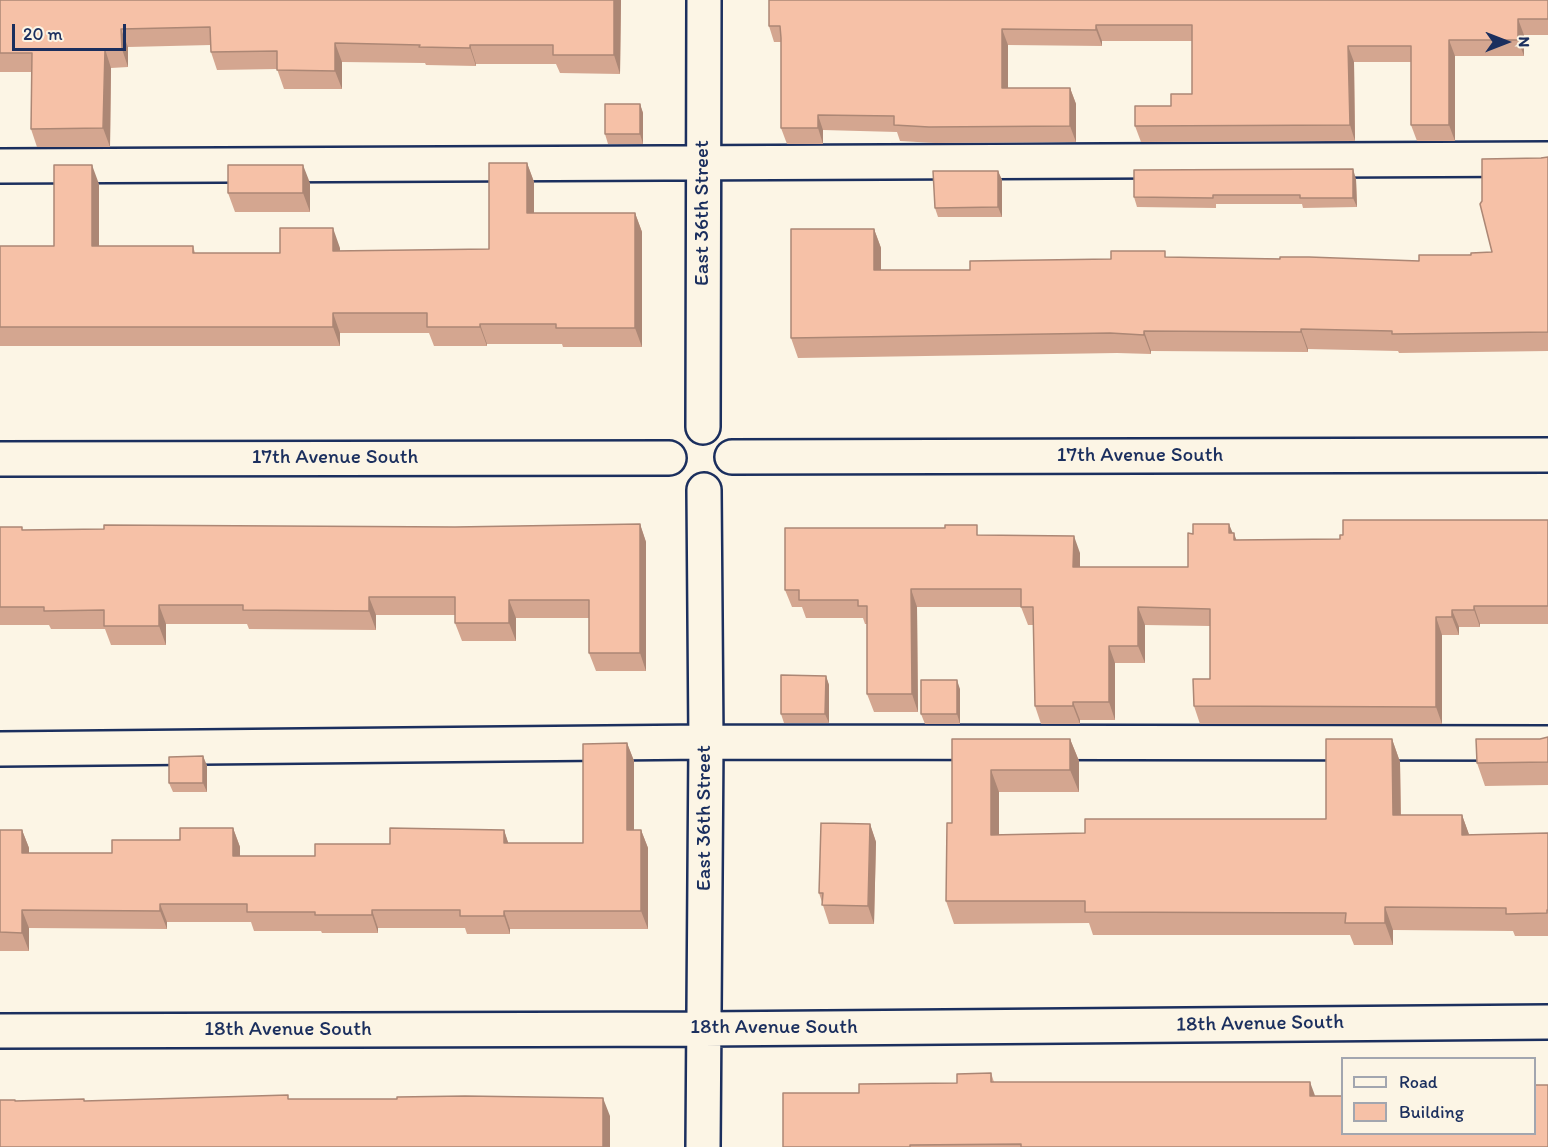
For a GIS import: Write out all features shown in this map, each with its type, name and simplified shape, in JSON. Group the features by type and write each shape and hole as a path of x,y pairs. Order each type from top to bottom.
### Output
{"street":[{"name":"East 36th Street","path":"703,427 704,0"},
{"path":"0,166 1548,159"},
{"path":"703,427 718,431 723,436 731,449 732,457 729,472 718,484 704,490 687,486 680,481 672,472 669,458 676,438 692,428 703,427"},
{"name":"17th Avenue South","path":"732,457 1548,455"},
{"name":"17th Avenue South","path":"0,459 669,458"},
{"name":"East 36th Street","path":"703,1147 706,742 704,490"},
{"path":"0,749 706,742 1548,743"},
{"name":"18th Avenue South","path":"0,1031 704,1029 1548,1022"}],"building":[{"path":"0,0 614,0 614,55 553,55 553,45 470,45 470,48 335,43 335,71 277,70 277,51 211,52 210,27 121,29 122,49 105,49 103,128 31,129 32,53 0,53"},
{"path":"769,0 1548,0 1548,19 1518,19 1518,40 1449,40 1449,125 1411,125 1411,46 1348,46 1350,125 1135,126 1135,106 1171,106 1171,94 1192,94 1192,25 1096,25 1096,30 1002,29 1002,88 1070,88 1070,126 929,127 894,125 894,116 818,115 818,128 781,128 780,26 769,26"},
{"path":"605,104 640,104 640,134 605,134"},
{"path":"1548,157 1548,332 1392,334 1392,331 1301,329 1301,332 1144,331 1144,335 1110,333 791,338 791,229 874,229 874,270 970,270 970,261 1111,259 1111,251 1165,251 1165,257 1280,259 1280,257 1309,257 1419,261 1419,255 1471,255 1471,253 1492,252 1480,204 1482,201 1482,159"},
{"path":"489,163 527,163 527,213 635,213 635,328 556,328 556,324 427,327 427,313 333,313 333,327 0,327 0,246 54,246 54,165 92,165 92,246 193,246 193,253 280,253 280,228 333,228 333,251 489,249"},
{"path":"228,165 303,165 303,193 228,193"},
{"path":"1353,169 1353,198 1300,198 1300,195 1213,195 1213,198 1134,197 1134,170"},
{"path":"933,171 998,171 998,207 935,208"},
{"path":"1343,520 1548,520 1548,606 1474,606 1474,610 1452,610 1452,617 1436,617 1436,707 1194,706 1193,679 1210,679 1210,609 1138,607 1138,646 1109,646 1109,702 1073,702 1073,706 1035,706 1033,607 1021,607 1021,589 911,589 912,694 867,694 867,606 858,606 858,600 799,600 799,590 785,590 785,528 945,528 945,525 977,525 977,535 1074,536 1073,567 1188,567 1188,533 1193,534 1193,524 1229,524 1229,533 1234,533 1234,540 1340,539 1340,535 1343,535"},
{"path":"640,524 640,653 589,653 589,600 509,600 509,623 455,623 455,597 369,597 369,611 243,610 243,605 159,605 159,626 104,626 104,610 44,611 44,607 0,607 0,527 22,527 22,530 104,529 104,525 455,527"},
{"path":"781,675 826,676 825,714 781,714"},
{"path":"921,680 957,680 957,714 921,714"},
{"path":"1548,737 1548,762 1477,763 1476,739"},
{"path":"952,739 1070,739 1070,770 991,770 991,835 1085,833 1085,819 1326,819 1326,739 1392,739 1393,815 1462,815 1462,835 1548,833 1548,910 1547,913 1506,914 1506,908 1385,907 1385,923 1345,923 1346,913 1085,912 1085,901 946,901 947,823 952,823"},
{"path":"627,743 627,830 641,830 641,911 504,911 504,916 460,916 460,910 372,910 372,915 315,915 315,912 247,912 247,904 160,904 160,911 22,910 22,933 0,932 0,830 22,830 22,853 112,853 112,840 180,840 180,828 233,828 233,856 315,856 315,844 390,844 390,828 504,830 504,843 583,843 583,744"},
{"path":"203,756 203,783 169,783 169,757"},
{"path":"821,823 870,824 868,906 822,905 823,893 819,893"},
{"path":"991,1073 991,1082 1310,1082 1310,1096 1341,1096 1341,1135 1536,1135 1536,1085 1548,1085 1548,1147 1021,1147 1021,1144 783,1147 783,1093 859,1093 859,1084 957,1083 957,1074"},
{"path":"288,1095 288,1099 397,1099 397,1097 465,1096 603,1098 603,1147 0,1147 0,1100 84,1099 84,1101"}]}
